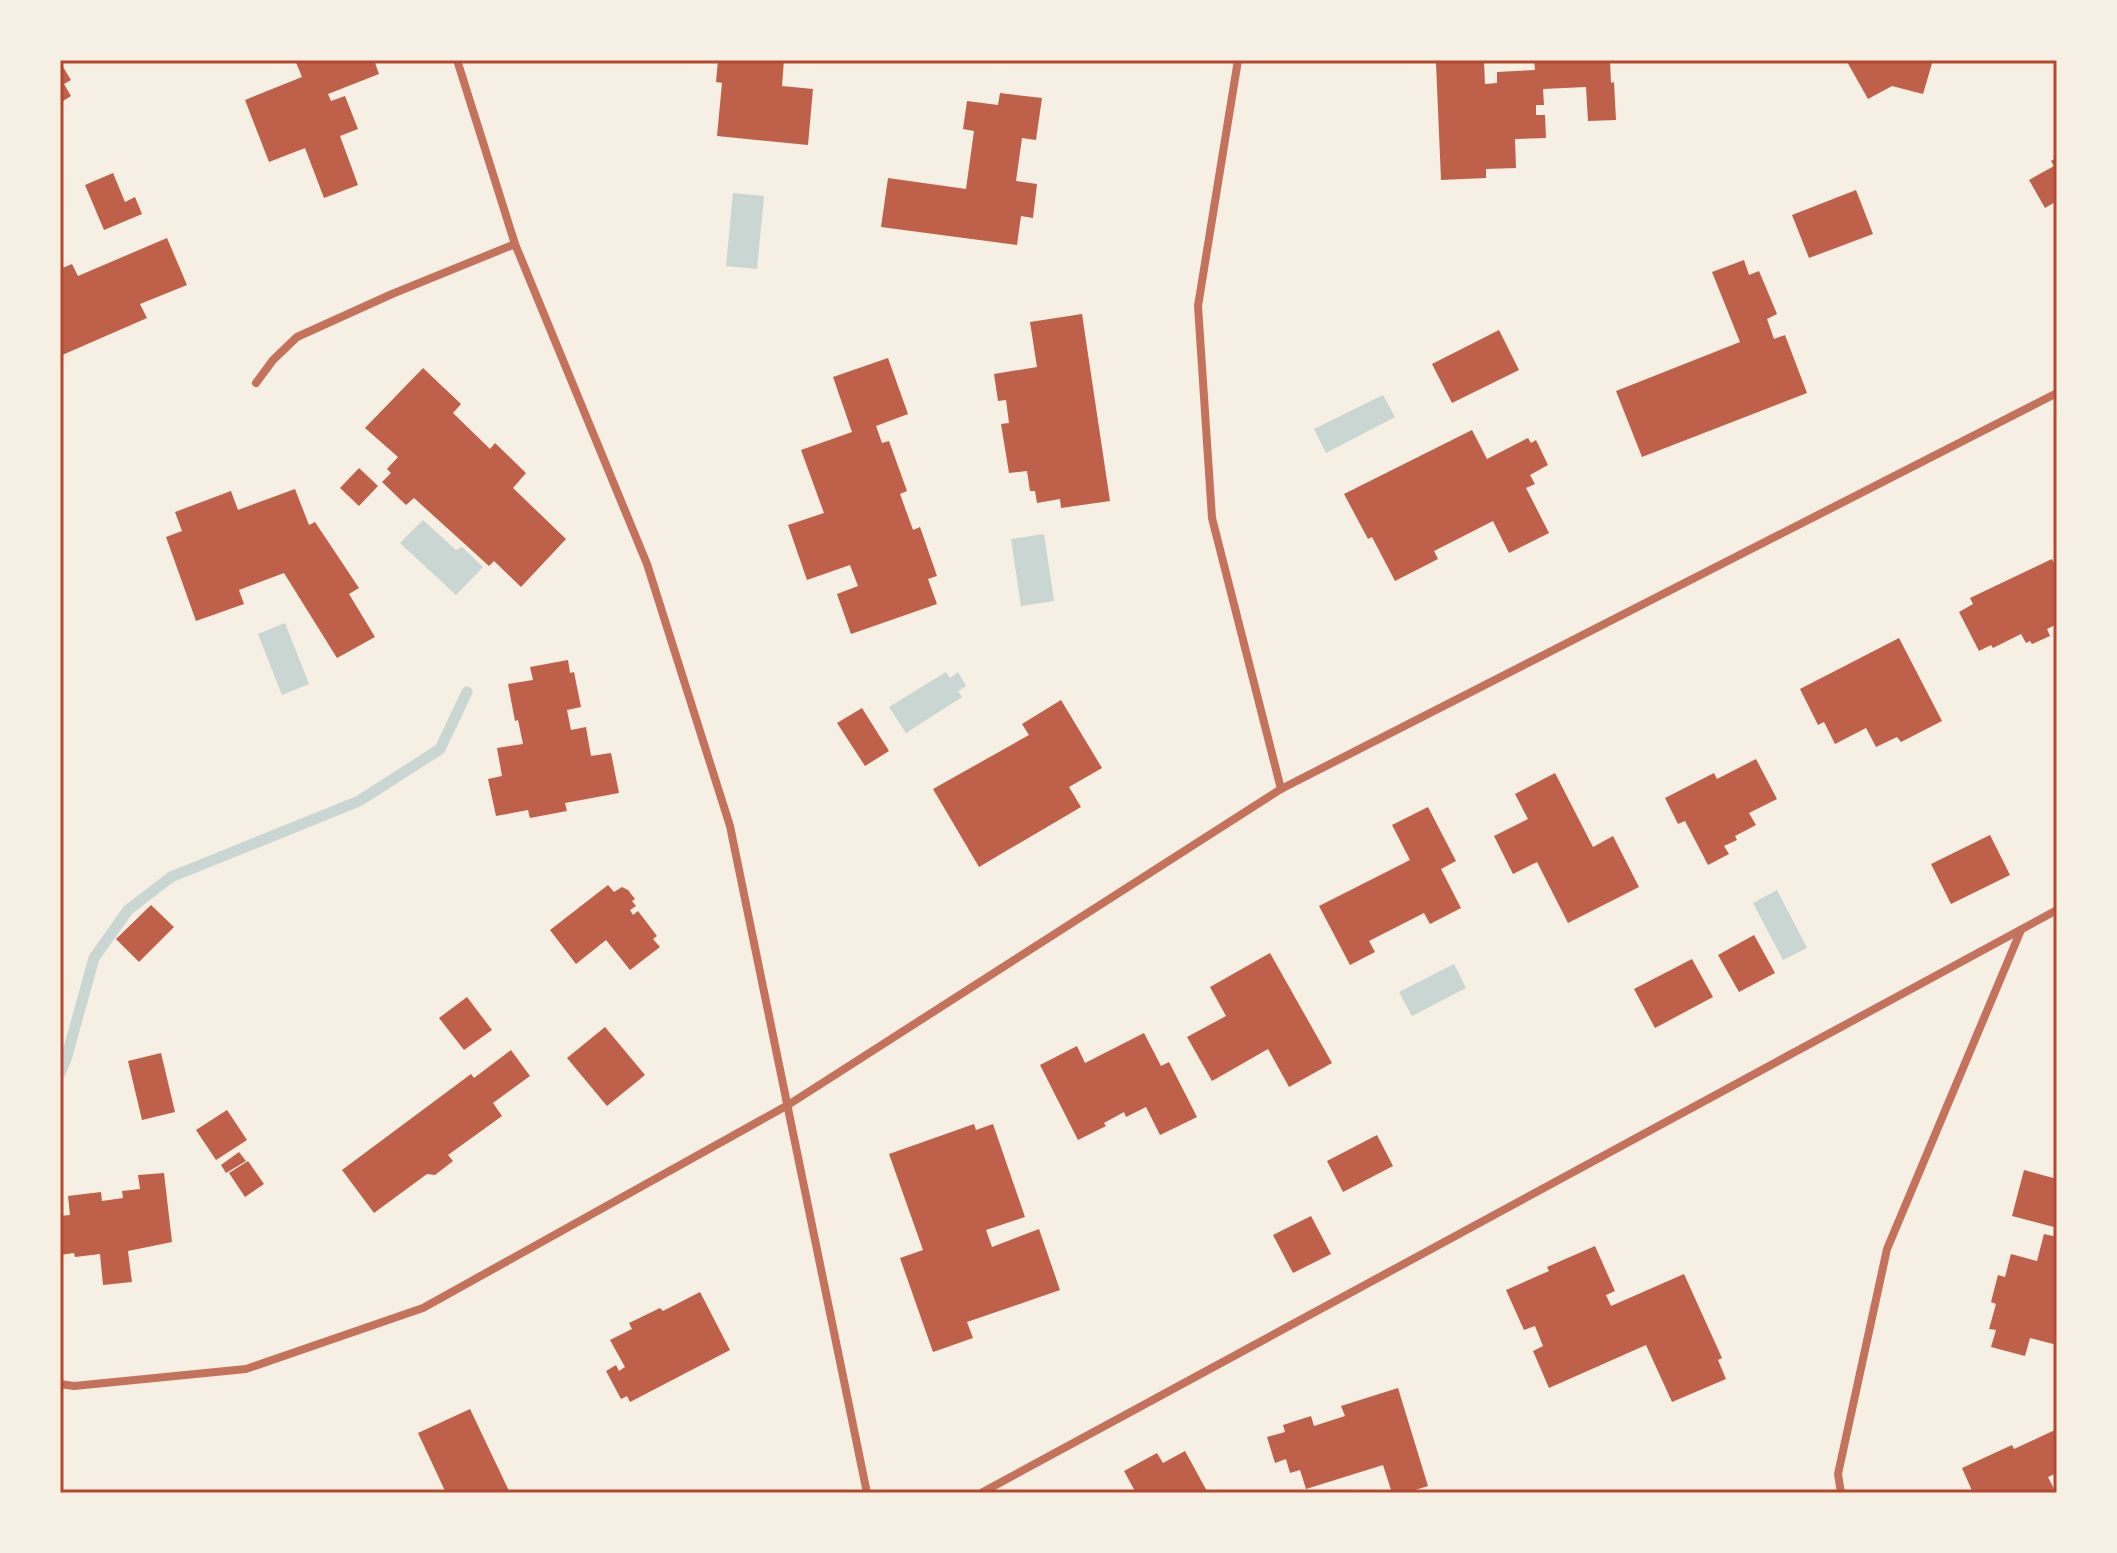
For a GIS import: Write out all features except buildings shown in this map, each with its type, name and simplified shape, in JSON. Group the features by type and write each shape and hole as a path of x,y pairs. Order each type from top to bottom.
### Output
{"street":[{"path":"457,60 515,244 647,564 730,826 867,1493"},
{"path":"1238,60 1198,306 1212,518 1281,789"},
{"path":"256,383 273,360 297,337 515,244"},
{"path":"60,1384 74,1386 246,1369 423,1308 788,1105 1281,789 2057,393"},
{"path":"981,1493 2057,910"},
{"path":"1841,1493 1838,1474 1887,1249 2022,929"}],"shaded area":[{"path":"733,193 764,196 757,269 726,266"},
{"path":"1383,395 1395,417 1326,453 1314,429"},
{"path":"423,520 456,550 462,547 483,567 456,595 400,543"},
{"path":"1044,534 1054,601 1021,606 1011,539"},
{"path":"285,623 309,684 282,695 258,634"},
{"path":"946,672 950,678 958,672 966,686 958,691 962,697 906,733 889,707"},
{"path":"1777,890 1807,948 1783,960 1753,903"},
{"path":"1454,964 1466,988 1412,1016 1399,992"}],"waterway":[{"path":"60,1073 94,958 128,910 171,877 359,801 440,749 467,692"}]}
